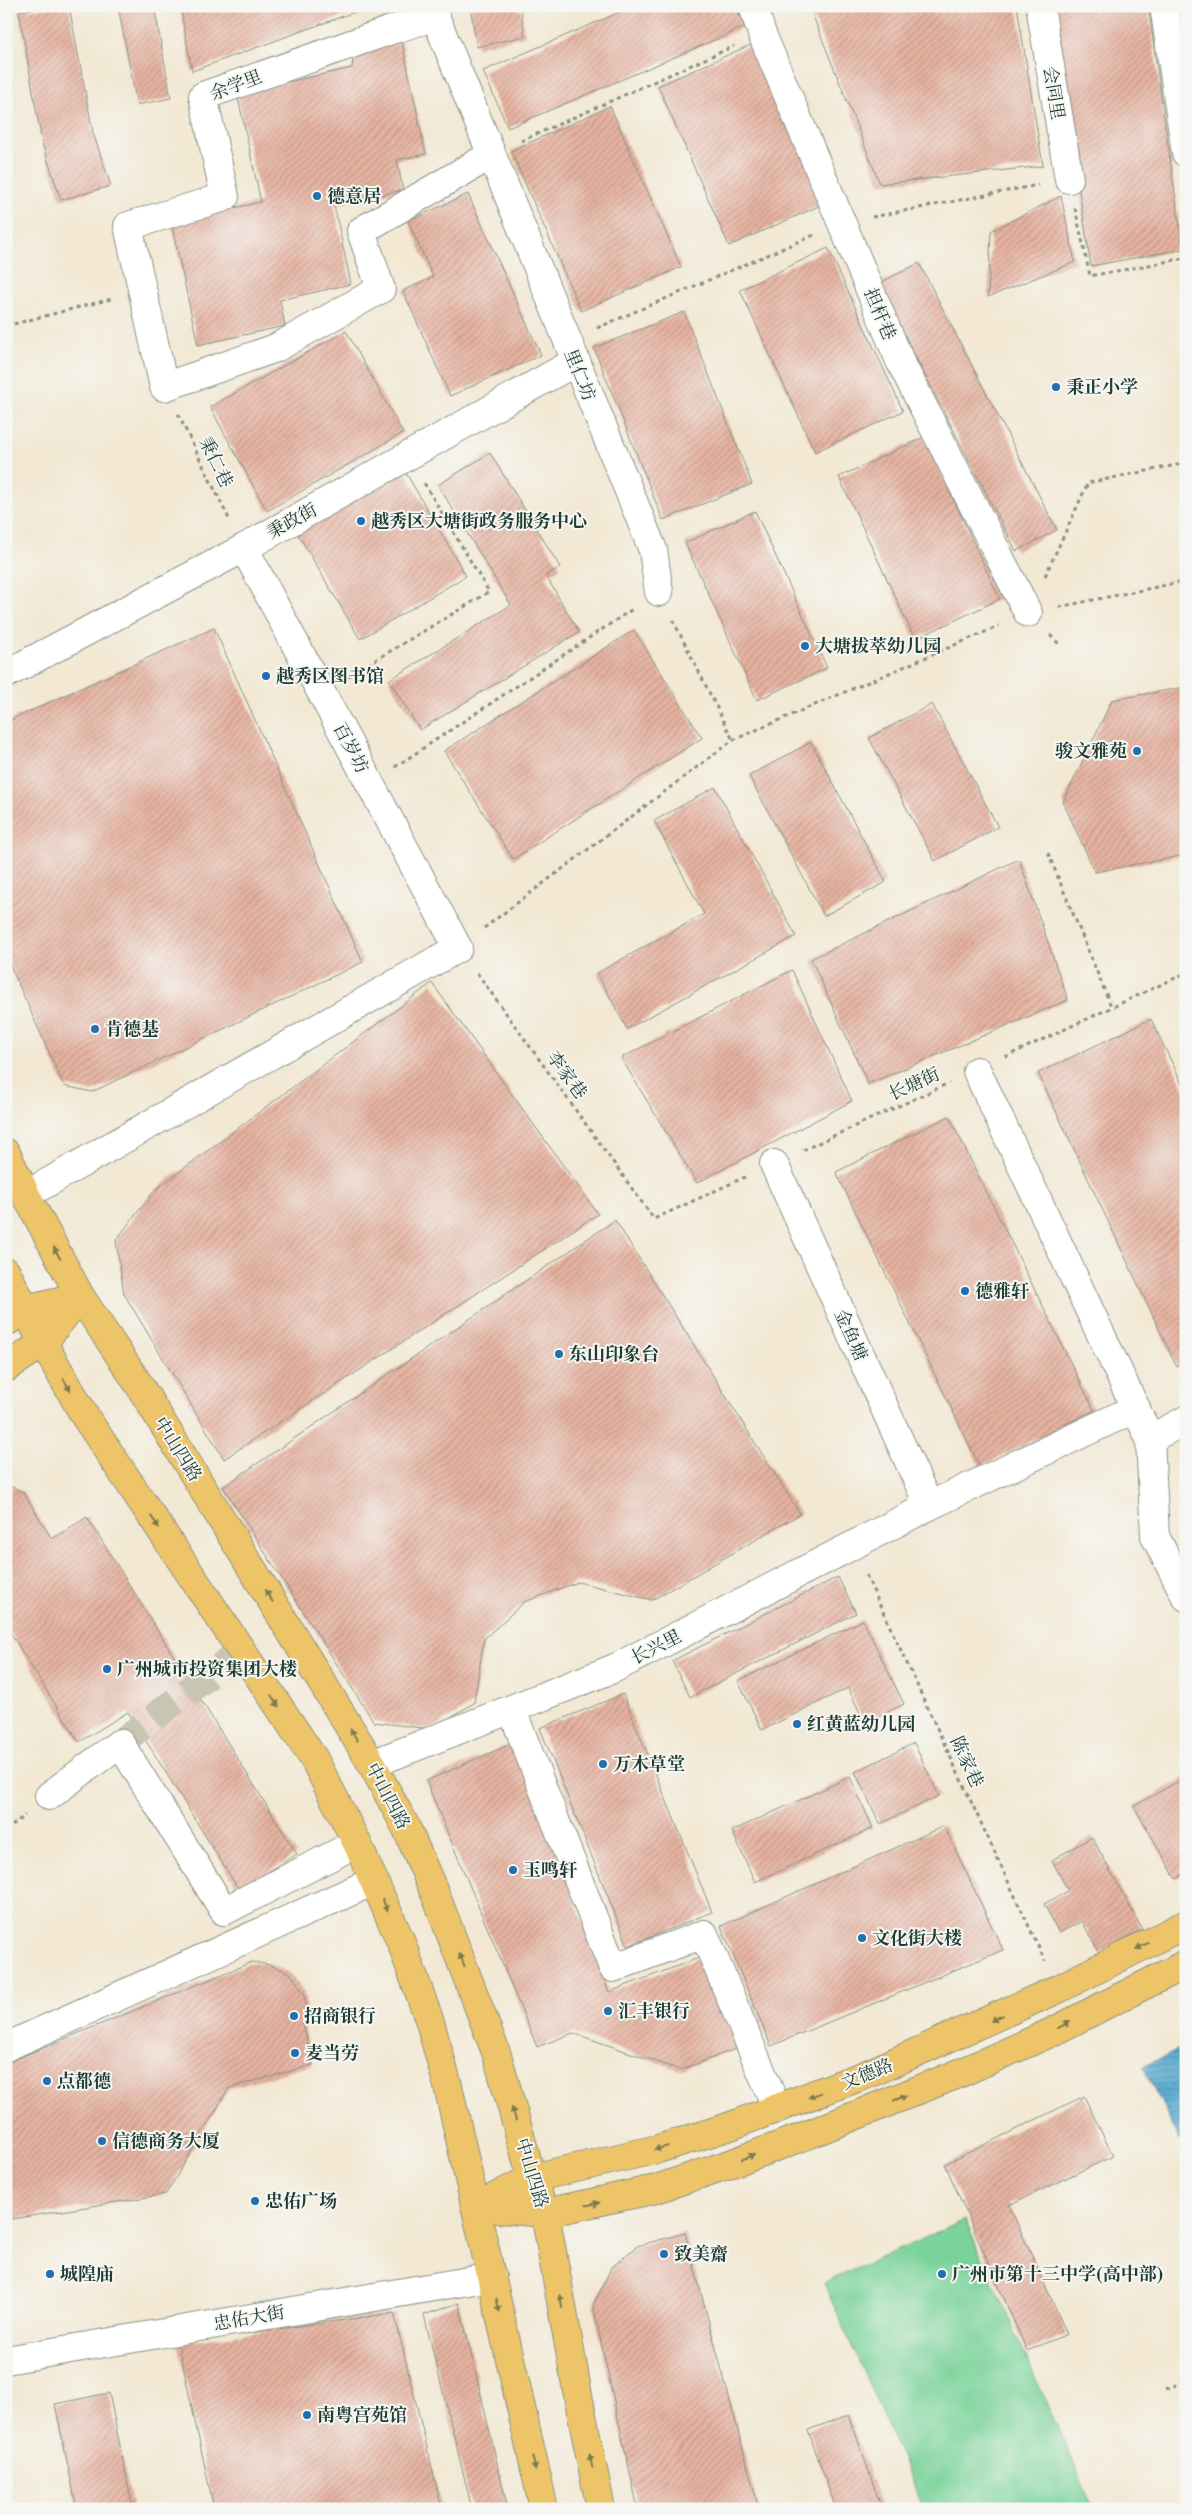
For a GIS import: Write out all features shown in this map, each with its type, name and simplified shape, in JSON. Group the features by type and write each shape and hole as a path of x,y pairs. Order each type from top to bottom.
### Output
{"main road":[{"name":"中山四路","path":"6,1153 26,1195 80,1296 136,1380 372,1764 406,1828 467,1974 497,2056 532,2178 545,2213 579,2401 601,2509"},
{"path":"6,1272 16,1315 43,1343 86,1418 314,1760 357,1843 401,1942 430,2022 448,2086 544,2509"},
{"path":"16,1315 80,1296"},
{"path":"6,1368 43,1343 80,1296"},
{"name":"文德路","path":"476,2207 532,2178 658,2149 728,2127 870,2073 1058,1989 1186,1924"},
{"name":"文德路","path":"476,2207 545,2213 656,2189 805,2136 990,2060 1050,2033 1186,1964"}],"street":[{"name":"担杆巷","path":"753,6 762,34 900,361 1028,613"},
{"name":"会同里","path":"1040,6 1068,179"},
{"path":"1164,6 1186,153"},
{"name":"里仁坊","path":"432,12 653,550 659,592"},
{"name":"余学里","path":"143,290 128,226 226,197 203,96 394,29 432,12"},
{"path":"143,290 164,387 276,348 382,289 361,231 491,155"},
{"name":"秉政街","path":"6,674 244,548 408,455 570,351"},
{"name":"百岁坊","path":"244,548 458,948"},
{"path":"26,1195 458,948"},
{"path":"977,1071 1150,1439 1155,1536 1186,1597"},
{"name":"金鱼塘","path":"774,1164 929,1506"},
{"name":"长兴里","path":"372,1764 615,1668 929,1506 1136,1408"},
{"path":"1150,1439 1186,1420"},
{"path":"512,1710 613,1968 704,1934 777,2109"},
{"path":"48,1796 120,1743 224,1912 357,1843"},
{"path":"6,2047 374,1881"},
{"name":"忠佑大街","path":"6,2360 492,2277"}],"path":[{"path":"491,155 762,34"},
{"path":"570,351 841,223 1068,179 1090,276 1186,258"},
{"path":"6,326 143,290"},
{"name":"秉仁巷","path":"164,387 244,548"},
{"path":"321,693 489,592 408,455"},
{"path":"1028,613 1088,483 1186,463"},
{"path":"458,948 733,740 1028,613 1186,581"},
{"path":"370,783 659,592 733,740"},
{"path":"1048,853 1111,1006"},
{"name":"李家巷","path":"458,948 654,1219"},
{"name":"长塘街","path":"654,1219 977,1071 1111,1006 1186,973"},
{"name":"陈家巷","path":"852,1546 1058,1989"},
{"path":"1166,2389 1186,2381"}],"green space":[{"path":"965,2220 1094,2509 924,2509 824,2283"}],"water":[{"path":"1186,2045 1186,2152 1143,2067"}],"building":[{"path":"69,6 93,133 111,186 61,200 42,143 19,11"},
{"path":"118,6 154,6 171,98 137,105"},
{"path":"180,6 371,6 192,71"},
{"path":"470,6 520,6 525,36 477,47"},
{"path":"634,6 736,6 745,27 508,128 483,71"},
{"path":"809,6 1017,6 1043,166 880,184"},
{"path":"1050,6 1148,6 1183,249 1091,266"},
{"path":"1178,6 1186,6 1186,52 1185,52"},
{"name":"德意居","path":"402,42 426,154 397,160 403,190 334,205 351,284 280,300 285,326 198,345 171,222 261,202 237,93 352,68 354,52"},
{"path":"757,42 828,202 729,246 658,86"},
{"path":"610,106 681,267 581,311 511,151"},
{"path":"468,194 541,355 450,396 403,291 433,277 408,221"},
{"path":"1061,196 1075,262 988,297 991,231"},
{"path":"828,248 903,411 815,452 740,290"},
{"path":"919,263 1057,530 1016,551 878,284"},
{"path":"684,312 752,484 663,520 594,348"},
{"path":"346,331 403,433 267,511 210,407"},
{"path":"924,437 1000,599 915,639 839,477"},
{"path":"490,453 560,567 546,576 579,632 420,730 389,680 511,605 438,485"},
{"path":"403,468 466,576 360,639 296,531"},
{"path":"755,511 827,668 757,700 685,543"},
{"path":"214,628 363,962 92,1092 64,1086 6,956 6,722"},
{"path":"634,630 702,738 513,859 444,751"},
{"name":"骏文雅苑","path":"1186,687 1186,855 1095,872 1063,802 1112,700"},
{"path":"932,704 998,827 935,861 869,738"},
{"path":"811,742 886,882 824,916 749,776"},
{"path":"715,787 796,936 627,1029 597,973 704,914 654,821"},
{"path":"1019,859 1068,1000 868,1084 811,959"},
{"path":"792,970 852,1101 697,1183 621,1058"},
{"path":"432,983 598,1214 224,1459 124,1294 116,1240 155,1190"},
{"path":"1151,1019 1186,1092 1186,1363 1177,1367 1038,1073"},
{"name":"德雅轩","path":"949,1116 1094,1410 980,1467 836,1172"},
{"name":"东山印象台","path":"615,1220 800,1514 652,1600 578,1582 524,1602 484,1639 474,1703 431,1729 374,1722 223,1487"},
{"name":"广州城市投资集团大楼","path":"6,1484 23,1492 52,1539 87,1517 297,1854 239,1890 128,1712 79,1742 6,1626"},
{"path":"838,1577 856,1613 690,1697 672,1661"},
{"path":"863,1620 904,1704 865,1723 848,1688 762,1730 738,1681"},
{"name":"万木草堂","path":"623,1694 712,1912 628,1946 540,1728"},
{"name":"玉鸣轩","path":"515,1742 609,1992 699,1958 738,2048 680,2070 573,2033 537,2047 426,1781"},
{"path":"914,1743 939,1796 880,1824 855,1772"},
{"path":"850,1777 873,1828 755,1882 732,1831"},
{"path":"1186,1777 1186,1873 1176,1879 1134,1806"},
{"name":"文化街大楼","path":"944,1826 1003,1950 771,2046 721,1926"},
{"path":"1092,1837 1142,1929 1099,1953 1082,1921 1059,1933 1044,1904 1068,1891 1052,1860"},
{"name":"信德商务大厦","path":"252,1962 270,1965 290,1973 304,1993 307,2011 303,2023 313,2065 229,2088 166,2194 6,2220 6,2063"},
{"path":"1084,2096 1113,2156 1009,2205 1067,2334 1027,2351 945,2164"},
{"path":"685,2233 759,2509 638,2509 593,2306 611,2268 637,2246"},
{"path":"459,2303 508,2509 472,2509 424,2315"},
{"name":"南粤宫苑馆","path":"394,2313 442,2509 214,2509 178,2343"},
{"path":"109,2393 133,2509 77,2509 55,2404"},
{"path":"849,2415 882,2509 836,2509 808,2430"}],"tunnel":[{"path":"120,1743 242,1650"}],"place":[{"name":"德意居","path":"317,196"},
{"name":"秉正小学","path":"1056,387"},
{"name":"越秀区大塘街政务服务中心","path":"361,521"},
{"name":"大塘拔萃幼儿园","path":"805,646"},
{"name":"越秀区图书馆","path":"266,676"},
{"name":"骏文雅苑","path":"1137,751"},
{"name":"肯德基","path":"95,1029"},
{"name":"德雅轩","path":"965,1291"},
{"name":"东山印象台","path":"559,1354"},
{"name":"广州城市投资集团大楼","path":"107,1669"},
{"name":"红黄蓝幼儿园","path":"797,1724"},
{"name":"万木草堂","path":"603,1764"},
{"name":"玉鸣轩","path":"513,1870"},
{"name":"文化街大楼","path":"862,1938"},
{"name":"汇丰银行","path":"608,2011"},
{"name":"招商银行","path":"294,2016"},
{"name":"麦当劳","path":"295,2053"},
{"name":"点都德","path":"47,2081"},
{"name":"信德商务大厦","path":"102,2141"},
{"name":"忠佑广场","path":"255,2201"},
{"name":"致美齋","path":"664,2254"},
{"name":"城隍庙","path":"50,2274"},
{"name":"广州市第十三中学(高中部)","path":"942,2274"},
{"name":"南粤宫苑馆","path":"307,2415"}]}
